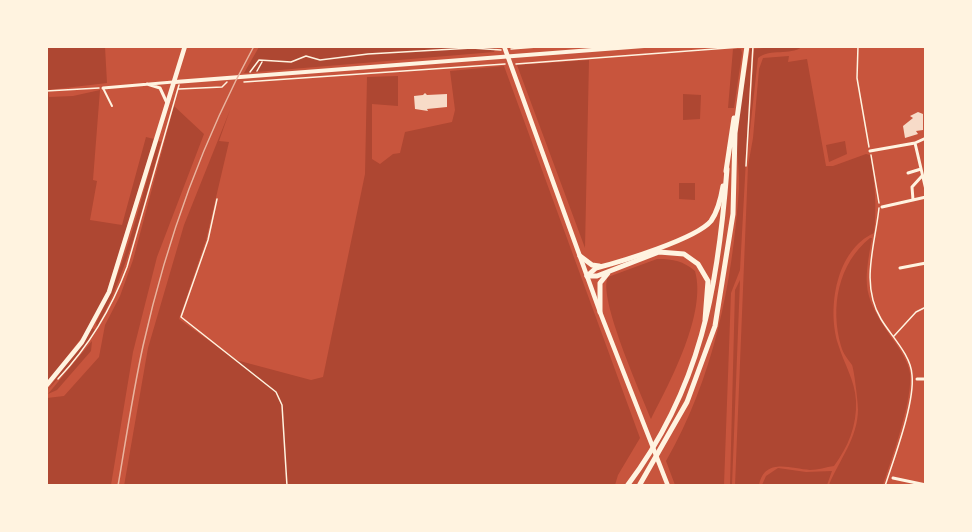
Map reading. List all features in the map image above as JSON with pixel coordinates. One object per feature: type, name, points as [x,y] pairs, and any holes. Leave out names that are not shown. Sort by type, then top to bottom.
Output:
[{"type":"highway","points":[[639,486],[687,402],[715,326],[732,224],[735,133],[747,46]]},
{"type":"highway","points":[[627,486],[671,416],[702,341],[717,272],[732,128],[742,87]]},
{"type":"highway","points":[[600,312],[600,283],[608,269],[701,229],[711,220],[718,208],[727,169]]},
{"type":"highway","points":[[587,276],[664,251],[690,257],[702,268],[708,281],[702,341]]},
{"type":"highway","points":[[580,256],[592,265],[608,269]]},
{"type":"main road","points":[[46,386],[82,342],[109,292],[185,46]]},
{"type":"main road","points":[[505,48],[600,312],[643,417],[668,486]]},
{"type":"street","points":[[112,106],[103,88],[644,46]]},
{"type":"street","points":[[146,83],[160,88],[168,106]]},
{"type":"street","points":[[870,152],[915,143],[926,138]]},
{"type":"street","points":[[915,143],[926,190]]},
{"type":"street","points":[[908,172],[921,169]]},
{"type":"street","points":[[913,200],[912,187],[922,176]]},
{"type":"street","points":[[882,207],[926,197]]},
{"type":"street","points":[[900,268],[926,263]]},
{"type":"street","points":[[917,379],[926,379]]},
{"type":"street","points":[[893,478],[926,485]]},
{"type":"path","points":[[246,78],[259,60],[291,62],[306,56],[320,60],[368,54],[550,46]]},
{"type":"path","points":[[746,166],[753,47],[757,46]]},
{"type":"path","points":[[858,46],[857,78],[879,207],[870,264],[870,286],[875,308],[910,366],[912,380],[905,418],[885,486]]},
{"type":"path","points":[[238,81],[299,80],[737,47]]},
{"type":"path","points":[[179,88],[222,87],[227,82],[233,82]]},
{"type":"path","points":[[46,92],[103,88]]},
{"type":"path","points":[[217,199],[208,240],[181,317],[276,392],[282,405],[287,486]]},
{"type":"path","points":[[893,337],[916,312],[926,307]]},
{"type":"shaded area","points":[[47,47],[105,47],[107,83],[48,90],[49,97],[73,96],[100,90],[93,180],[97,181],[90,220],[122,225],[146,137],[154,139],[107,292],[85,333],[47,383]]},
{"type":"shaded area","points":[[259,47],[496,47],[494,52],[244,73]]},
{"type":"shaded area","points":[[802,47],[797,50],[769,53],[758,58],[748,148],[754,49]]},
{"type":"shaded area","points":[[752,48],[740,270],[731,293],[724,485],[675,485],[666,461],[697,397],[718,330],[725,295],[739,189],[738,124]]},
{"type":"shaded area","points":[[733,49],[741,49],[742,53],[734,108],[728,108]]},
{"type":"shaded area","points":[[789,56],[788,62],[807,59],[826,166],[833,166],[866,154],[870,155],[875,194],[874,233],[861,241],[843,266],[838,281],[834,314],[838,344],[854,386],[855,419],[847,444],[834,466],[816,470],[773,468],[762,476],[759,485],[735,486],[748,166],[753,138],[759,69],[763,58]]},
{"type":"shaded area","points":[[589,60],[585,248],[517,65]]},
{"type":"shaded area","points":[[504,66],[640,438],[618,475],[615,485],[124,486],[148,348],[184,225],[230,110],[219,141],[229,142],[206,240],[179,319],[236,360],[311,380],[323,377],[365,174],[367,77],[398,76],[398,106],[372,104],[372,159],[380,164],[393,154],[400,153],[405,132],[452,122],[455,110],[450,71]]},
{"type":"shaded area","points":[[683,94],[701,95],[700,119],[683,120]]},
{"type":"shaded area","points":[[174,106],[204,134],[157,257],[133,352],[111,485],[47,485],[47,398],[64,396],[99,357],[105,325],[120,296],[133,260]]},
{"type":"shaded area","points":[[158,141],[161,142],[127,260],[97,327],[96,323],[124,256]]},
{"type":"shaded area","points":[[845,141],[847,154],[829,162],[826,145]]},
{"type":"shaded area","points":[[679,183],[695,183],[695,200],[679,199]]},
{"type":"shaded area","points":[[872,238],[867,280],[870,300],[908,365],[909,393],[902,427],[883,485],[829,485],[855,430],[858,409],[853,368],[844,354],[838,331],[836,316],[839,287],[850,260]]},
{"type":"shaded area","points":[[657,259],[678,261],[691,268],[695,271],[697,288],[696,307],[685,347],[651,419],[614,324],[606,288],[608,277]]},
{"type":"shaded area","points":[[740,280],[732,485],[730,485],[735,290]]},
{"type":"shaded area","points":[[92,328],[95,330],[80,353],[47,391]]},
{"type":"shaded area","points":[[92,341],[91,351],[57,390],[48,394]]},
{"type":"shaded area","points":[[778,468],[806,472],[832,471],[827,485],[762,485],[766,476]]},
{"type":"building","points":[[425,93],[427,95],[447,94],[447,107],[427,109],[428,111],[415,109],[414,96]]},
{"type":"building","points":[[918,112],[923,114],[923,130],[916,131],[918,134],[905,138],[903,126],[913,118],[910,116]]},
{"type":"railway","points":[[118,486],[139,363],[152,307],[175,230],[218,118],[254,46]]}]
